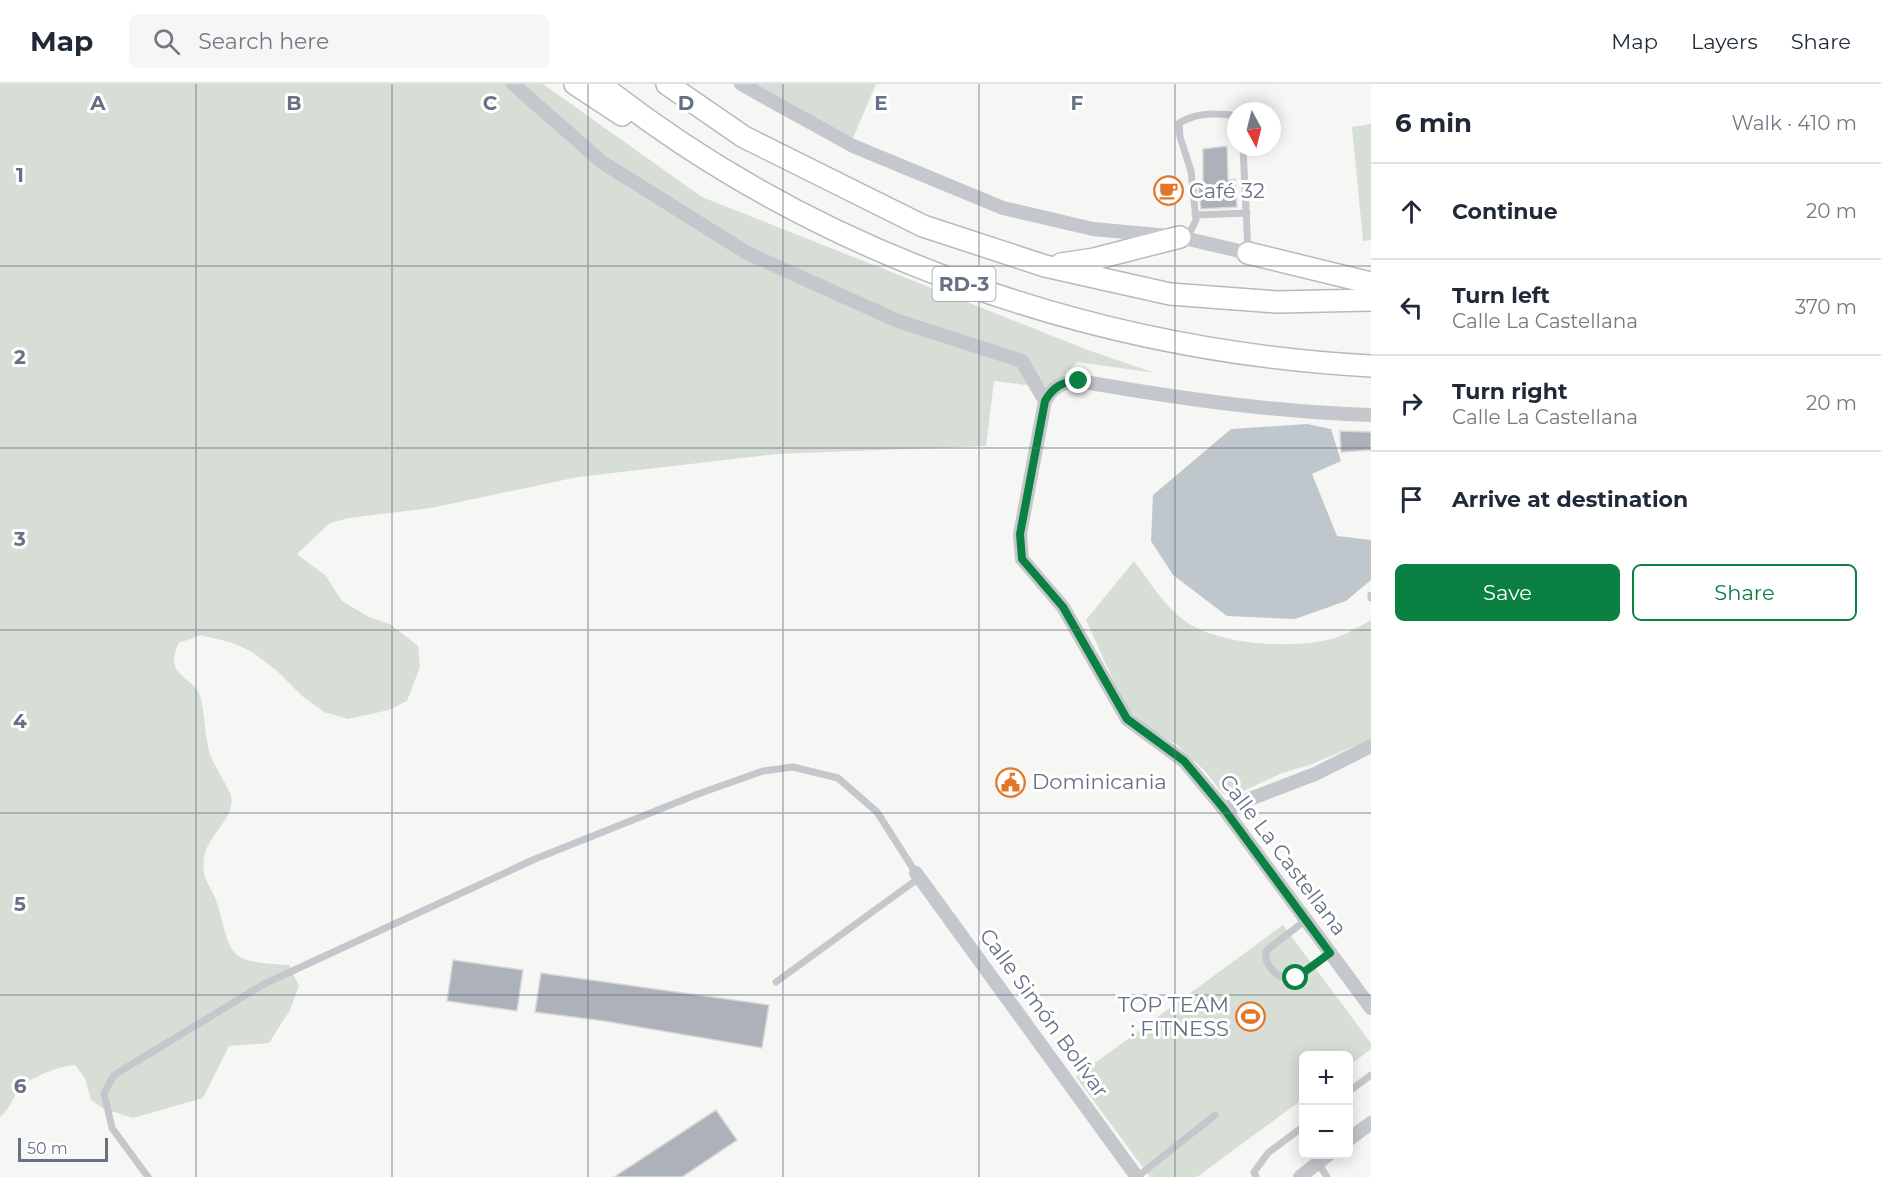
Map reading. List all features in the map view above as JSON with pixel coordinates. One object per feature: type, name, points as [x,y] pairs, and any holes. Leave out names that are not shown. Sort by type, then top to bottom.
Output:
[{"type":"highway","points":[[575,84],[595,99],[639,125],[670,136]]},
{"type":"highway","name":"RD-3","points":[[600,84],[670,136],[723,170],[810,218],[905,262],[960,283],[1148,336],[1238,352],[1323,363],[1371,366]]},
{"type":"highway","name":"RD-3","points":[[667,84],[744,137],[923,226],[1046,266],[1170,294],[1277,302],[1371,300]]},
{"type":"highway","points":[[1046,266],[1094,259],[1180,237]]},
{"type":"highway","points":[[1248,254],[1371,283]]},
{"type":"street","points":[[513,84],[602,162],[747,253],[898,321],[1022,361],[1045,401],[1055,387],[1062,383],[1079,381],[1188,400],[1331,414],[1371,415]]},
{"type":"street","points":[[741,84],[853,146],[1003,208],[1092,229],[1180,237],[1248,254]]},
{"type":"street","name":"Calle La Castellana","points":[[1045,401],[1020,534],[1022,559],[1063,607],[1127,719],[1184,761],[1224,809],[1371,1008]]},
{"type":"street","points":[[1224,809],[1315,774],[1371,746]]},
{"type":"street","name":"Calle Simón Bolívar","points":[[917,875],[1137,1177]]},
{"type":"street","points":[[1353,1136],[1371,1123]]},
{"type":"street","points":[[1300,1177],[1324,1159]]},
{"type":"lane","points":[[1180,237],[1191,230],[1196,220],[1191,171],[1180,136],[1179,123],[1206,113],[1227,114]]},
{"type":"lane","points":[[1244,156],[1248,254]]},
{"type":"lane","points":[[1195,215],[1247,213]]},
{"type":"lane","points":[[148,1177],[112,1128],[104,1093],[114,1075],[264,984],[535,859],[698,794],[763,771],[793,767],[838,778],[877,812],[917,875],[776,982]]},
{"type":"lane","points":[[1306,920],[1267,950],[1266,960],[1270,967],[1283,978],[1296,978],[1330,953]]},
{"type":"lane","points":[[1353,1088],[1371,1075]]},
{"type":"lane","points":[[1137,1177],[1215,1115]]},
{"type":"lane","points":[[1256,1177],[1254,1172],[1268,1153],[1299,1130]]},
{"type":"lane","points":[[1318,1163],[1327,1177]]},
{"type":"shaded area","points":[[0,84],[543,84],[702,197],[1088,350],[1155,373],[1078,362],[1051,388],[994,381],[986,446],[776,454],[578,477],[431,508],[349,518],[330,523],[297,554],[326,576],[342,601],[369,617],[390,624],[418,646],[420,667],[407,701],[389,710],[348,719],[324,712],[252,652],[233,643],[201,635],[179,643],[174,663],[181,675],[197,689],[200,696],[209,752],[229,791],[231,800],[231,808],[227,816],[206,849],[203,865],[205,876],[216,900],[229,944],[234,952],[242,958],[253,961],[289,965],[299,986],[290,1010],[269,1043],[229,1046],[203,1098],[133,1118],[104,1109],[91,1100],[85,1078],[75,1065],[55,1069],[22,1086],[0,1117]]},
{"type":"shaded area","points":[[754,84],[876,84],[853,138],[826,126]]},
{"type":"shaded area","points":[[1371,124],[1371,240],[1363,241],[1352,127]]},
{"type":"shaded area","points":[[1307,424],[1331,429],[1341,461],[1312,474],[1337,536],[1371,540],[1371,580],[1346,601],[1295,619],[1227,616],[1173,575],[1151,541],[1153,495],[1231,429]]},
{"type":"shaded area","points":[[1134,561],[1177,615],[1200,629],[1218,636],[1260,643],[1302,644],[1338,637],[1371,620],[1371,739],[1310,765],[1282,773],[1231,797],[1222,793],[1206,772],[1176,744],[1151,731],[1125,706],[1086,620]]},
{"type":"shaded area","points":[[1283,925],[1371,1043],[1371,1049],[1353,1063],[1353,1051],[1299,1051],[1299,1102],[1197,1177],[1150,1177],[1076,1077]]},
{"type":"building","points":[[1227,146],[1228,180],[1235,179],[1237,207],[1201,209],[1198,183],[1203,182],[1203,149]]},
{"type":"building","points":[[1340,431],[1371,432],[1371,450],[1341,452]]},
{"type":"building","points":[[453,960],[523,970],[517,1011],[447,1001]]},
{"type":"building","points":[[541,973],[769,1005],[762,1048],[604,1021],[535,1012]]},
{"type":"building","points":[[716,1110],[737,1140],[682,1177],[614,1177]]},
{"type":"place","name":"Café 32","points":[[1168,191]]},
{"type":"place","name":"Dominicania","points":[[1011,782]]},
{"type":"place","name":"TOP TEAM : FITNESS","points":[[1250,1017]]},
{"type":"route","points":[[1079,381],[1062,383],[1055,387],[1045,401],[1020,534],[1019,546],[1022,559],[1063,607],[1127,719],[1184,761],[1224,809],[1330,953],[1296,978]]}]
